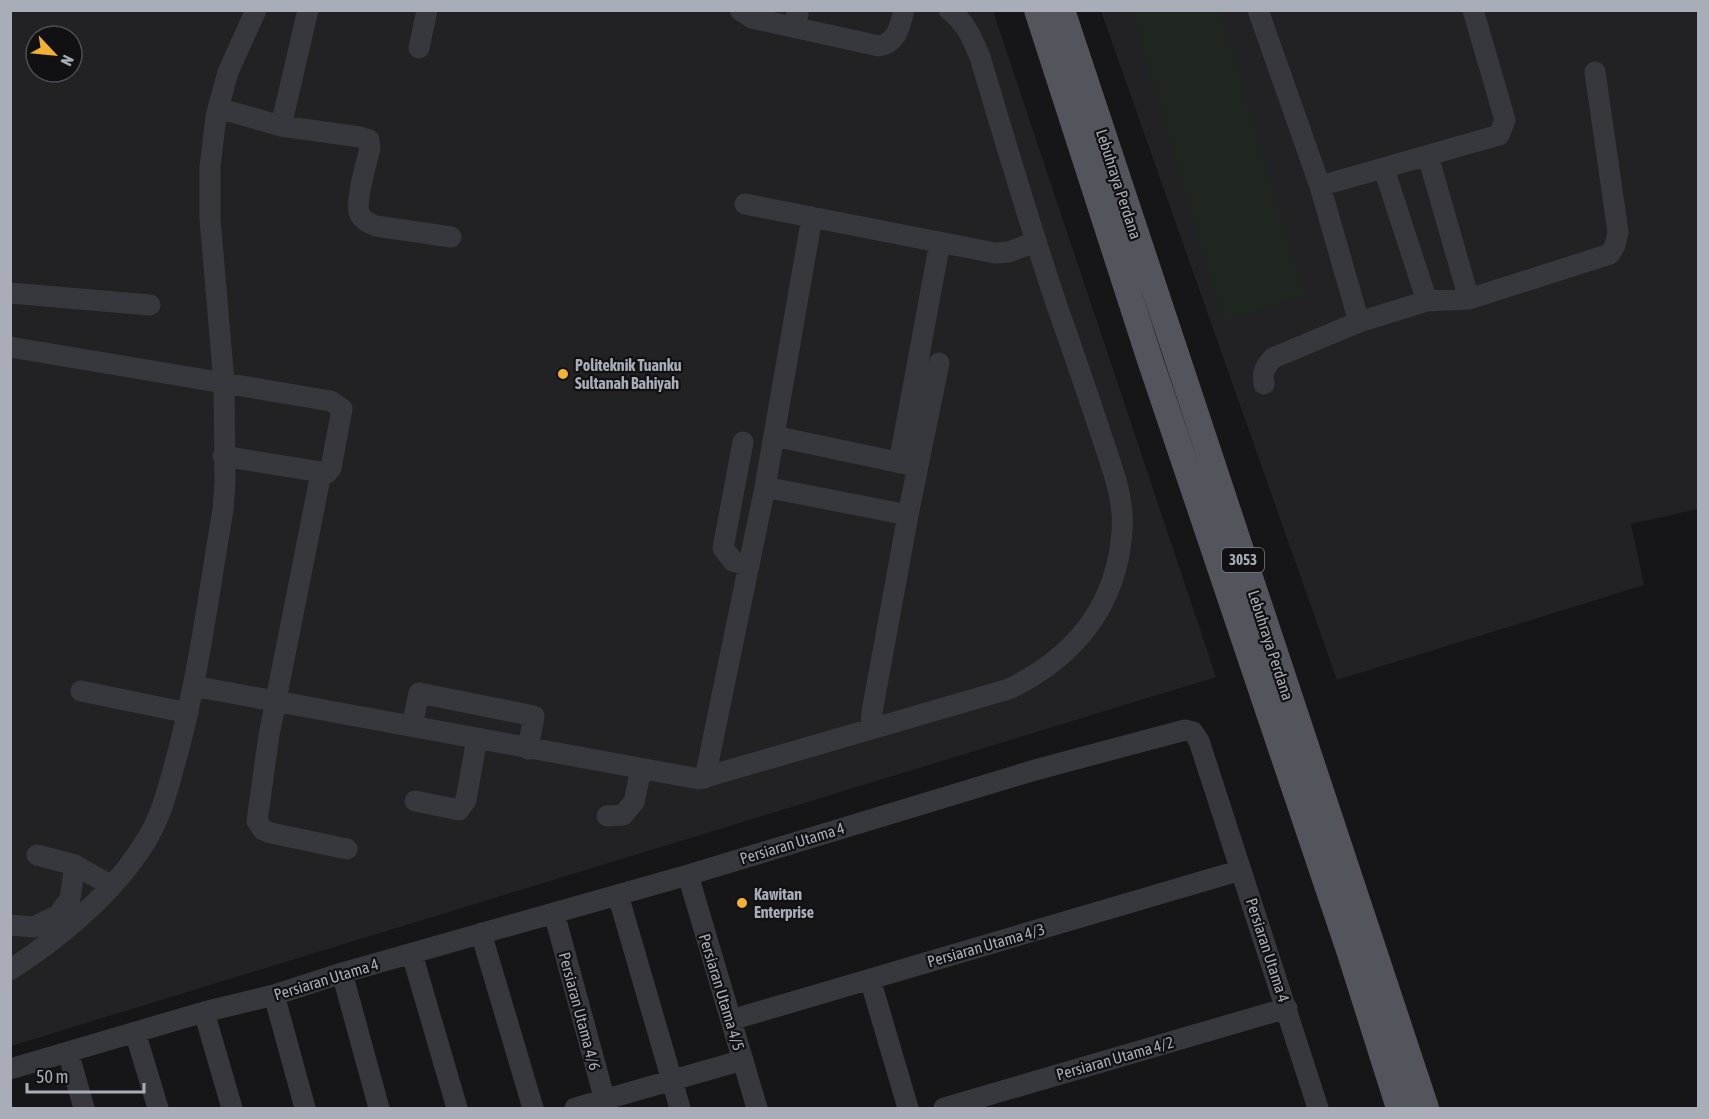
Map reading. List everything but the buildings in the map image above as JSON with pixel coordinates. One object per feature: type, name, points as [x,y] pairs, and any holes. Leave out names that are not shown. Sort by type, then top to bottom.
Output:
[{"type":"main road","name":"Lebuhraya Perdana","points":[[1037,10],[1150,360],[1345,939],[1399,1108]]},
{"type":"main road","name":"Lebuhraya Perdana","points":[[1062,10],[1426,1108]]},
{"type":"street","points":[[10,970],[72,925],[132,861],[151,833],[166,795],[188,713],[223,510],[225,483],[224,382],[210,219],[210,166],[218,108],[228,72],[256,10]]},
{"type":"street","points":[[281,126],[308,10]]},
{"type":"street","points":[[419,48],[427,10]]},
{"type":"street","points":[[740,10],[752,18],[795,19],[879,46],[888,44],[895,36],[900,28],[904,10]]},
{"type":"street","points":[[193,686],[699,779],[1009,689],[1048,666],[1085,632],[1112,585],[1120,556],[1123,528],[1121,504],[1106,451],[1035,242],[973,39],[949,10]]},
{"type":"street","points":[[1258,10],[1320,186],[1359,321]]},
{"type":"street","points":[[1320,186],[1498,135],[1504,128],[1506,120],[1473,10]]},
{"type":"street","points":[[1264,384],[1263,374],[1266,365],[1273,358],[1359,321],[1427,301],[1469,299],[1610,254],[1618,232],[1595,72]]},
{"type":"street","points":[[218,108],[281,126],[369,140],[370,148],[358,204],[360,214],[367,222],[376,226],[451,237]]},
{"type":"street","points":[[1428,156],[1469,299]]},
{"type":"street","points":[[1384,169],[1427,301]]},
{"type":"street","points":[[745,204],[996,253],[1009,252],[1035,242]]},
{"type":"street","points":[[705,778],[765,487],[812,217]]},
{"type":"street","points":[[871,729],[909,515],[909,464],[940,242]]},
{"type":"street","points":[[10,293],[150,305]]},
{"type":"street","points":[[10,347],[331,401],[342,409],[331,468],[327,473],[223,456]]},
{"type":"street","points":[[909,464],[939,363]]},
{"type":"street","points":[[774,436],[909,464]]},
{"type":"street","points":[[743,442],[723,548],[733,561],[749,566]]},
{"type":"street","points":[[321,473],[269,735],[257,821],[263,830],[271,833],[347,849]]},
{"type":"street","points":[[765,487],[909,515]]},
{"type":"street","points":[[81,692],[188,713]]},
{"type":"street","points":[[412,726],[419,693],[430,695],[534,716],[528,749]]},
{"type":"street","name":"Persiaran Utama 4","points":[[10,1069],[688,875],[1035,770],[1185,730],[1193,732],[1199,741],[1318,1108]]},
{"type":"street","points":[[415,801],[459,810],[463,806],[477,738]]},
{"type":"street","points":[[607,816],[623,815],[634,802],[641,769]]},
{"type":"street","points":[[37,855],[75,865],[111,885]]},
{"type":"street","points":[[10,925],[34,927],[58,915],[70,899],[75,865]]},
{"type":"street","name":"Persiaran Utama 4/3","points":[[730,1020],[1241,870]]},
{"type":"street","name":"Persiaran Utama 4/5","points":[[688,875],[758,1108]]},
{"type":"street","points":[[618,895],[680,1108]]},
{"type":"street","name":"Persiaran Utama 4/6","points":[[554,914],[605,1104]]},
{"type":"street","points":[[482,933],[533,1108]]},
{"type":"street","points":[[412,954],[457,1108]]},
{"type":"street","points":[[342,973],[379,1108]]},
{"type":"street","points":[[870,979],[908,1108]]},
{"type":"street","points":[[274,995],[305,1108]]},
{"type":"street","name":"Persiaran Utama 4/2","points":[[944,1108],[1287,1008]]},
{"type":"street","points":[[204,1012],[232,1108]]},
{"type":"street","points":[[135,1032],[158,1108]]},
{"type":"street","points":[[68,1052],[84,1108]]},
{"type":"street","points":[[575,1108],[605,1104],[672,1080],[743,1060]]},
{"type":"shaded area","points":[[1138,10],[1221,11],[1305,296],[1223,321],[1132,12]]},
{"type":"shaded area","name":"Politeknik Tuanku Sultanah Bahiyah","points":[[11,11],[993,11],[1216,677],[11,1046]]},
{"type":"shaded area","points":[[1101,11],[1696,11],[1698,17],[1698,509],[1631,524],[1644,585],[1337,680]]},
{"type":"place","name":"Politeknik Tuanku Sultanah Bahiyah","points":[[563,374]]},
{"type":"place","name":"Kawitan Enterprise","points":[[742,903]]}]
